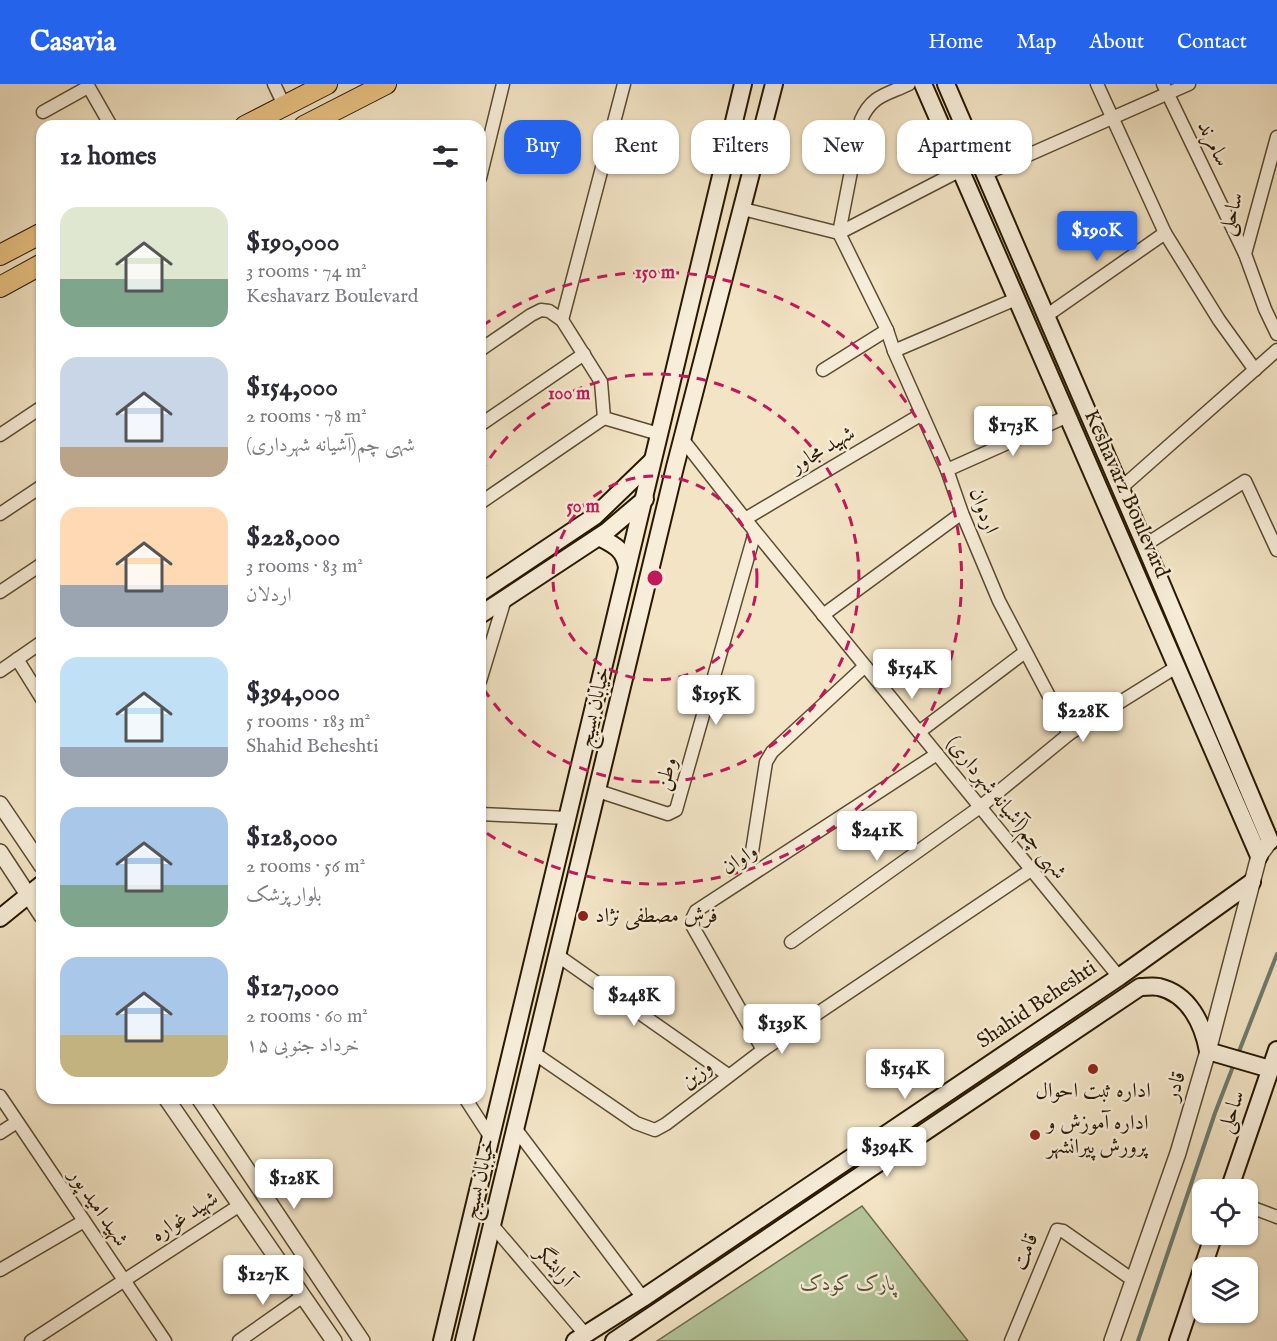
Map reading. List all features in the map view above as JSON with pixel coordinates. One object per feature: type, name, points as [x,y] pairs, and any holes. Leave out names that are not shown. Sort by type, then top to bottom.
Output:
[{"type":"main road","points":[[256,120],[327,84]]},
{"type":"main road","points":[[318,120],[386,84]]},
{"type":"main road","name":"خیابان بسیج","points":[[442,1341],[743,84]]},
{"type":"main road","name":"خیابان بسیج","points":[[464,1341],[667,504],[774,84]]},
{"type":"main road","name":"Keshavarz Boulevard","points":[[923,84],[939,120]]},
{"type":"main road","name":"Keshavarz Boulevard","points":[[946,84],[962,120]]},
{"type":"main road","name":"Keshavarz Boulevard","points":[[963,174],[1259,856]]},
{"type":"main road","name":"Keshavarz Boulevard","points":[[985,174],[1145,545],[1275,836]]},
{"type":"main road","points":[[0,255],[36,236]]},
{"type":"main road","points":[[0,287],[36,267]]},
{"type":"main road","points":[[684,330],[710,336]]},
{"type":"main road","points":[[486,589],[595,516],[653,461]]},
{"type":"main road","points":[[486,611],[602,535],[644,498],[667,504]]},
{"type":"main road","points":[[595,516],[602,535],[625,555],[627,567]]},
{"type":"main road","name":"Shahid Beheshti","points":[[580,1337],[643,1298],[1119,977],[1252,882]]},
{"type":"main road","points":[[5,915],[36,904]]},
{"type":"main road","name":"Shahid Beheshti","points":[[614,1341],[1140,987],[1159,987],[1174,994],[1188,1005],[1199,1019],[1214,1053]]},
{"type":"main road","points":[[1074,1007],[1085,1024]]},
{"type":"main road","name":"ساحلی","points":[[1233,1179],[1277,1050]]},
{"type":"main road","points":[[1214,1053],[1270,1069]]},
{"type":"main road","points":[[984,1067],[995,1085]]},
{"type":"main road","points":[[824,1175],[836,1192]]},
{"type":"main road","points":[[1178,1341],[1210,1245]]},
{"type":"street","points":[[274,84],[284,105]]},
{"type":"street","points":[[486,153],[503,84]]},
{"type":"street","points":[[562,320],[624,84]]},
{"type":"street","points":[[839,233],[861,120],[866,107],[871,101],[909,84]]},
{"type":"street","points":[[1097,84],[1166,233],[1219,320],[1255,370]]},
{"type":"street","points":[[1032,153],[1112,118],[1165,88],[1189,84]]},
{"type":"street","points":[[43,112],[87,85],[107,120]]},
{"type":"street","name":"سامرند","points":[[1165,88],[1245,254]]},
{"type":"street","name":"ساحلی","points":[[1277,137],[1245,254],[1265,309],[1277,333]]},
{"type":"street","points":[[742,209],[839,233],[953,174]]},
{"type":"street","name":"اردوان","points":[[839,233],[887,330],[894,351],[947,470],[962,513],[999,601],[1069,734]]},
{"type":"street","points":[[1046,316],[1166,233]]},
{"type":"street","points":[[894,351],[1016,299]]},
{"type":"street","points":[[486,346],[541,310],[549,311],[562,320],[601,382],[604,418]]},
{"type":"street","points":[[823,370],[887,330]]},
{"type":"street","points":[[1121,488],[1277,350]]},
{"type":"street","points":[[486,420],[584,354]]},
{"type":"street","points":[[0,435],[36,411]]},
{"type":"street","name":"شهید مجاور","points":[[745,519],[922,414]]},
{"type":"street","points":[[947,470],[1068,416]]},
{"type":"street","points":[[604,418],[659,434]]},
{"type":"street","points":[[486,499],[604,418]]},
{"type":"street","name":"شهی چم(آشیانه شهرداری)","points":[[683,440],[755,532],[1119,977]]},
{"type":"street","points":[[1145,545],[1245,481],[1277,550]]},
{"type":"street","points":[[0,514],[36,490]]},
{"type":"street","points":[[823,615],[962,513]]},
{"type":"street","name":"وطن","points":[[598,791],[668,814],[676,810],[755,532]]},
{"type":"street","points":[[0,592],[36,568]]},
{"type":"street","points":[[486,661],[505,599]]},
{"type":"street","points":[[0,671],[36,646]]},
{"type":"street","points":[[919,732],[1025,652]]},
{"type":"street","points":[[17,659],[36,689]]},
{"type":"street","points":[[748,878],[766,762],[772,752],[865,666]]},
{"type":"street","points":[[791,942],[980,807],[1069,734],[1178,666]]},
{"type":"street","name":"واوان","points":[[763,1050],[693,927],[692,919],[696,911],[937,754]]},
{"type":"street","points":[[0,804],[36,857]]},
{"type":"street","points":[[486,814],[567,818]]},
{"type":"street","name":"قادر","points":[[1112,1341],[1214,1053],[1259,856],[1275,836]]},
{"type":"street","points":[[0,852],[36,903]]},
{"type":"street","name":"وزین","points":[[534,1053],[636,1123],[655,1130],[763,1050],[1031,870]]},
{"type":"street","points":[[557,954],[728,1076]]},
{"type":"street","name":"شهید امید پور","points":[[0,1096],[165,1341]]},
{"type":"street","points":[[170,1104],[334,1341]]},
{"type":"street","points":[[203,1104],[362,1341]]},
{"type":"street","points":[[469,1104],[491,1138]]},
{"type":"street","points":[[0,1133],[17,1122]]},
{"type":"street","points":[[515,1128],[643,1298]]},
{"type":"street","name":"شهید غواره","points":[[31,1341],[240,1205]]},
{"type":"street","points":[[1258,1210],[1277,1217]]},
{"type":"street","points":[[0,1270],[84,1221]]},
{"type":"street","name":"آرایشگر","points":[[493,1226],[580,1337]]},
{"type":"street","name":"قامت","points":[[1011,1341],[1057,1230],[1063,1231],[1133,1280]]},
{"type":"street","points":[[239,1341],[303,1296]]},
{"type":"green space","name":"پارک کودک","points":[[862,1206],[968,1341],[657,1341]]},
{"type":"waterway","points":[[1238,1054],[1277,954]]},
{"type":"waterway","points":[[1138,1341],[1215,1113],[1234,1064]]},
{"type":"place","name":"فرش مصطفی نژاد","points":[[583,916]]},
{"type":"place","name":"اداره ثبت احوال","points":[[1093,1069]]},
{"type":"place","name":"اداره آموزش و پرورش پیرانشهر","points":[[1035,1135]]}]
